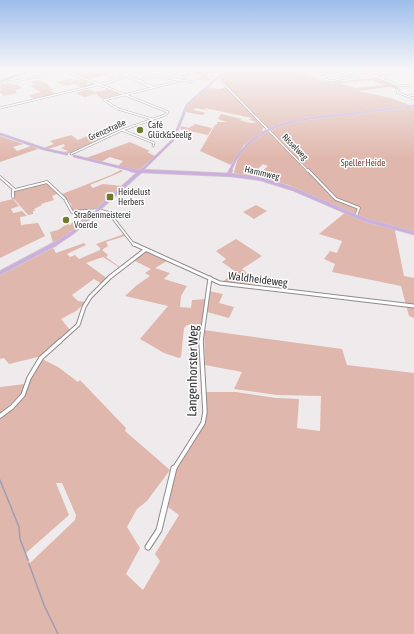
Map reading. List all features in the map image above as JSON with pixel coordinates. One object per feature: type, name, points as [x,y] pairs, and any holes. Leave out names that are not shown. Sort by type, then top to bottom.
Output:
[{"type":"main road","points":[[0,273],[64,240],[100,209],[170,144],[187,105],[193,100]]},
{"type":"main road","points":[[230,174],[233,166],[247,143],[269,130],[301,120],[414,106]]},
{"type":"main road","name":"Hammweg","points":[[0,134],[67,155],[68,157],[73,155],[122,168],[142,171],[230,174],[257,178],[281,185],[355,216],[384,226],[414,232]]},
{"type":"main road","name":"Hammweg","points":[[142,171],[161,172]]},
{"type":"street","points":[[0,108],[35,100]]},
{"type":"street","points":[[108,100],[104,101],[118,109],[152,120]]},
{"type":"street","name":"Grenzstraße","points":[[73,155],[79,150],[122,130],[166,115],[168,112],[138,100]]},
{"type":"street","name":"Risselweg","points":[[239,100],[336,199],[360,208],[355,216]]},
{"type":"street","points":[[122,130],[155,144],[153,146]]},
{"type":"street","points":[[0,177],[13,190],[13,197]]},
{"type":"street","points":[[13,190],[23,189],[45,182],[65,198],[69,203],[72,212],[100,209]]},
{"type":"street","name":"Waldheideweg","points":[[100,209],[109,214],[132,243],[220,282],[238,286],[414,306]]},
{"type":"street","points":[[0,416],[12,407],[23,395],[29,378],[41,358],[78,325],[84,307],[90,297],[110,277],[145,250]]},
{"type":"street","name":"Langenhorster Weg","points":[[148,547],[159,530],[173,470],[203,422],[205,412],[202,337],[210,278]]},
{"type":"green space","points":[[195,100],[239,100],[267,129],[263,128],[262,132],[244,145],[231,165],[200,151],[217,122],[227,122],[218,119],[221,114],[242,119],[239,120],[251,123],[257,122],[249,120],[252,118],[205,108],[210,111],[196,108],[193,110],[206,113],[202,115],[186,112],[181,126],[189,128],[195,124],[212,128],[208,135],[180,129],[187,107]]},
{"type":"green space","points":[[240,100],[395,100],[412,106],[335,115],[283,124],[268,129]]},
{"type":"green space","name":"Speller Heide","points":[[414,107],[414,231],[396,227],[395,231],[404,276],[414,278],[414,318],[409,316],[401,286],[332,272],[335,264],[324,259],[330,251],[337,253],[342,241],[319,234],[347,211],[289,185],[256,177],[268,166],[263,164],[250,176],[234,173],[239,156],[249,144],[262,134],[277,127],[311,119]]},
{"type":"green space","points":[[106,128],[116,132],[73,153],[61,153],[68,151],[61,148],[65,146],[64,144],[48,149],[43,148],[54,144],[50,141],[71,135],[78,140]]},
{"type":"green space","points":[[0,136],[23,144],[13,147],[17,151],[31,146],[38,149],[0,162]]},
{"type":"green space","points":[[130,142],[150,151],[147,152],[155,156],[139,170],[118,166],[123,161],[110,157],[101,162],[86,158]]},
{"type":"green space","points":[[121,170],[123,171],[90,185],[93,188],[103,184],[122,186],[98,208],[72,211],[71,204],[62,194]]},
{"type":"green space","points":[[46,182],[59,193],[52,196],[54,200],[41,204],[42,205],[34,209],[35,211],[33,211],[33,214],[28,215],[14,199],[14,191]]},
{"type":"green space","points":[[13,199],[19,206],[11,209],[13,213],[22,211],[27,216],[20,217],[21,225],[38,223],[45,236],[0,258],[0,202]]},
{"type":"green space","points":[[256,205],[267,211],[254,219],[243,212]]},
{"type":"green space","points":[[96,210],[65,236],[53,243],[50,232],[58,230],[67,224],[70,225],[75,220],[80,221],[85,216],[75,213]]},
{"type":"green space","points":[[124,234],[125,236],[106,242],[108,246],[102,250],[108,255],[106,257],[121,268],[103,257],[86,263],[108,279],[102,284],[94,279],[72,295],[78,301],[86,302],[76,311],[61,319],[70,330],[42,356],[9,364],[4,358],[0,359],[0,275],[53,248],[56,253],[84,243],[86,245],[67,254],[70,257],[75,255],[79,259],[100,250],[96,244]]},
{"type":"green space","points":[[236,239],[262,256],[242,269],[257,280],[248,286],[222,282],[236,272],[222,262],[226,259],[216,251]]},
{"type":"green space","points":[[145,251],[167,261],[155,268],[170,273],[164,279],[187,286],[181,296],[180,307],[191,308],[192,300],[206,299],[202,324],[187,325],[184,328],[181,357],[179,358],[164,353],[140,339],[168,306],[125,296],[150,276],[145,273],[151,269],[133,260]]},
{"type":"green space","points":[[209,291],[223,294],[219,303],[234,307],[229,318],[207,312]]},
{"type":"green space","points":[[204,330],[342,349],[347,365],[414,373],[414,634],[0,634],[0,417],[23,398],[31,377],[42,359],[58,367],[78,382],[80,380],[126,428],[125,431],[170,470],[147,501],[137,509],[127,527],[140,548],[126,574],[143,590],[160,561],[155,554],[179,515],[168,507],[177,468],[205,422],[206,392],[236,392],[276,398],[299,399],[297,428],[320,431],[321,396],[277,395],[234,389],[242,372],[205,365]],"holes":[[[56,483],[62,483],[76,515],[75,520],[30,563],[26,553],[69,515]]]},
{"type":"green space","points":[[25,384],[21,395],[0,414],[0,387]]},
{"type":"waterway","points":[[0,480],[19,527],[20,539],[28,560]]},
{"type":"waterway","points":[[29,564],[44,605],[58,634]]},
{"type":"place","name":"Café Glück&Seelig","points":[[140,130]]},
{"type":"place","name":"Heidelust Herbers","points":[[110,197]]},
{"type":"place","name":"Straßenmeisterei Voerde","points":[[66,220]]}]
